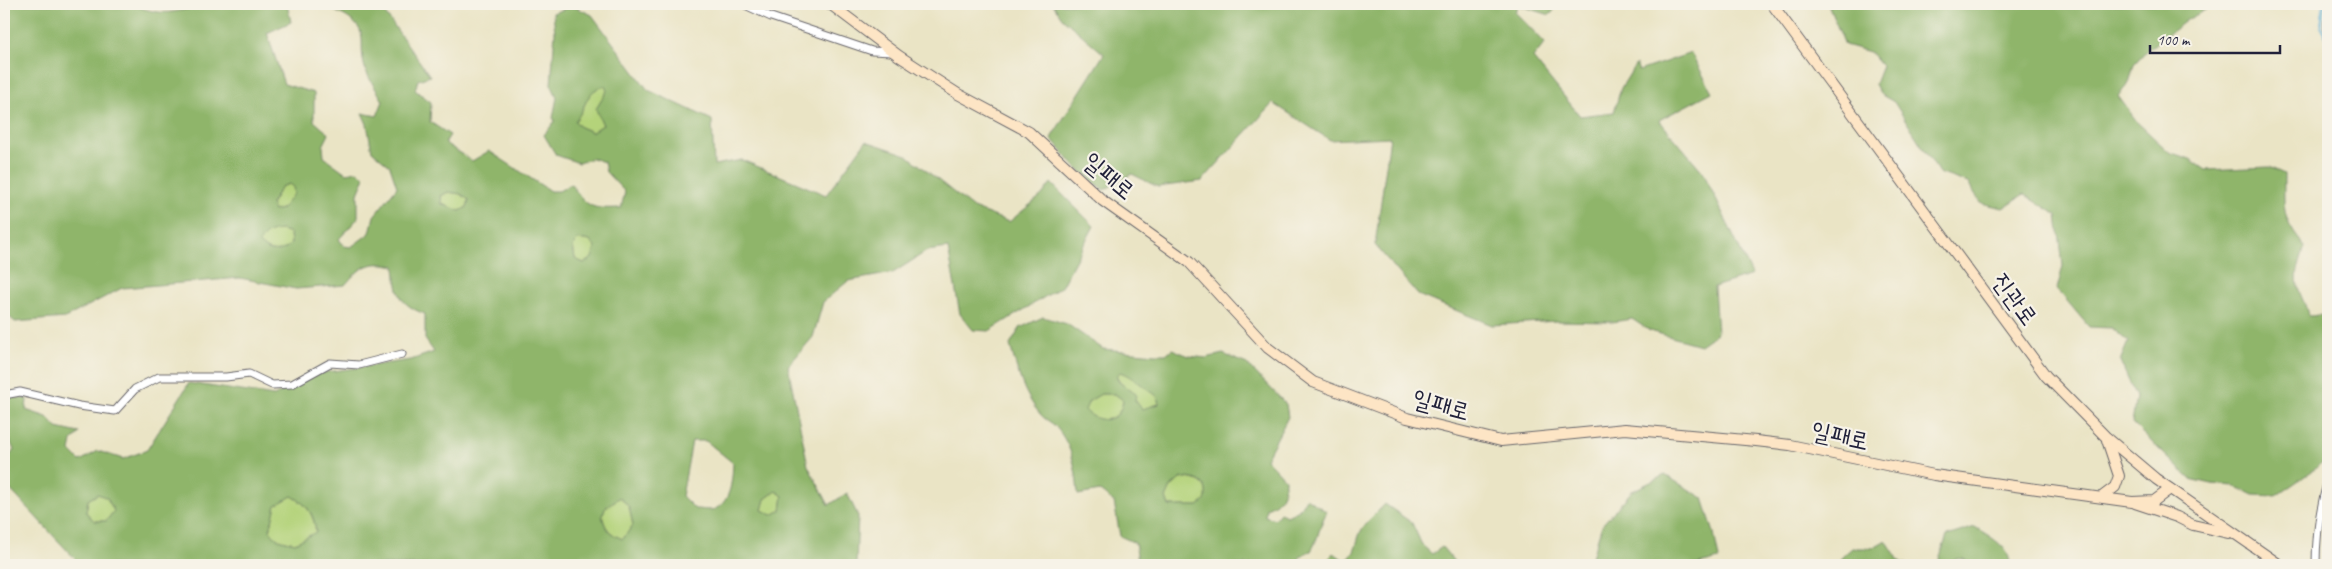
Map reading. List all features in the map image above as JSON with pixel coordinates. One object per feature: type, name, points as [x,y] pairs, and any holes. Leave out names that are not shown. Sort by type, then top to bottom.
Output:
[{"type":"street","points":[[743,4],[771,17],[872,51],[893,52]]},
{"type":"street","name":"일패로","points":[[830,4],[893,52],[958,94],[1029,132],[1103,201],[1189,262],[1268,348],[1313,382],[1407,418],[1501,440],[1625,429],[1756,441],[1790,445],[1934,475],[2103,496],[2132,502],[2154,501],[2170,489]]},
{"type":"street","name":"진관로","points":[[1772,4],[2046,376],[2105,436],[2170,489],[2280,565]]},
{"type":"street","points":[[2328,22],[2328,30]]},
{"type":"street","points":[[4,396],[20,392],[79,406],[115,411],[135,389],[159,377],[226,377],[249,374],[272,385],[292,384],[330,363],[360,365],[402,354]]},
{"type":"street","points":[[2103,496],[2115,486],[2119,476],[2105,436]]},
{"type":"street","points":[[2316,565],[2318,513],[2328,480]]},
{"type":"street","points":[[2132,502],[2193,525],[2233,534]]},
{"type":"green space","points":[[222,3],[287,4],[291,22],[267,33],[284,84],[314,93],[314,121],[329,134],[323,146],[324,157],[346,173],[357,171],[365,177],[358,194],[358,218],[339,239],[344,246],[351,247],[370,233],[374,216],[397,187],[390,166],[372,151],[367,124],[362,113],[377,116],[383,101],[366,71],[360,30],[356,24],[335,11],[342,4],[375,4],[382,9],[430,76],[418,80],[415,90],[431,102],[430,122],[450,135],[445,143],[472,161],[489,151],[550,191],[559,191],[571,184],[582,198],[592,206],[621,208],[625,192],[606,172],[604,162],[592,158],[579,163],[556,155],[544,135],[555,121],[553,118],[557,97],[551,84],[555,32],[553,13],[573,6],[592,15],[648,90],[712,120],[714,165],[742,160],[826,195],[866,141],[907,155],[973,208],[1009,222],[1042,195],[1051,183],[1094,226],[1061,287],[989,331],[973,330],[960,314],[948,248],[927,251],[893,273],[848,281],[823,302],[813,337],[788,366],[808,466],[829,505],[847,493],[858,516],[856,565],[103,565],[78,562],[4,483],[4,457],[9,457],[14,450],[9,439],[4,437],[4,400],[13,397],[27,399],[26,410],[47,417],[57,428],[79,433],[72,441],[70,451],[80,461],[98,451],[123,459],[147,450],[189,383],[274,396],[320,373],[411,360],[434,352],[425,339],[425,314],[404,302],[398,290],[395,266],[386,264],[372,264],[361,269],[345,285],[296,289],[240,278],[122,288],[65,318],[15,322],[4,312],[4,4],[131,4],[144,9],[173,12]],"holes":[[[605,86],[607,91],[596,109],[603,125],[592,132],[580,127],[575,121],[594,91]],[[289,184],[293,187],[294,193],[282,209],[274,211],[271,204],[281,187]],[[448,192],[461,194],[469,200],[467,207],[460,211],[442,204],[441,196]],[[282,230],[290,233],[291,244],[279,251],[271,251],[263,247],[259,243],[263,237],[271,232]],[[578,239],[590,241],[595,247],[592,258],[584,263],[575,259],[573,246]],[[692,441],[706,441],[733,463],[730,489],[725,501],[715,509],[695,509],[682,496]],[[776,491],[783,496],[781,510],[772,515],[762,510],[765,499]],[[98,494],[107,498],[114,511],[106,521],[94,521],[86,512],[88,500]],[[292,496],[302,503],[312,515],[316,532],[295,543],[277,539],[270,530],[276,505]],[[620,497],[629,507],[633,525],[623,539],[608,530],[602,515],[606,507]]]},
{"type":"green space","points":[[1053,4],[1559,4],[1550,15],[1518,5],[1515,12],[1545,43],[1533,58],[1580,116],[1614,112],[1621,88],[1636,64],[1639,71],[1691,53],[1712,92],[1659,120],[1703,172],[1752,275],[1714,287],[1717,333],[1700,345],[1650,331],[1632,319],[1612,322],[1557,321],[1492,325],[1418,295],[1375,245],[1390,137],[1330,140],[1273,103],[1202,181],[1158,187],[1132,174],[1104,190],[1076,168],[1051,138],[1104,54],[1062,18]]},
{"type":"green space","points":[[1828,4],[2216,4],[2187,20],[2147,50],[2134,64],[2129,83],[2118,96],[2138,123],[2169,152],[2190,159],[2206,170],[2269,167],[2284,174],[2284,206],[2288,221],[2305,247],[2298,271],[2297,281],[2299,290],[2308,316],[2328,315],[2328,456],[2315,469],[2276,496],[2253,495],[2235,486],[2212,484],[2190,479],[2132,423],[2136,397],[2120,361],[2128,342],[2112,328],[2089,327],[2057,289],[2063,266],[2057,215],[2024,194],[2003,208],[1981,203],[1968,183],[1939,173],[1894,102],[1880,94],[1875,84],[1882,66],[1870,52],[1845,45]]},
{"type":"green space","points":[[605,86],[608,90],[596,109],[603,125],[592,132],[580,127],[575,121],[590,95],[598,88]]},
{"type":"green space","points":[[289,184],[294,187],[294,193],[282,209],[274,211],[271,205],[281,187]]},
{"type":"green space","points":[[448,192],[461,194],[469,200],[467,207],[460,211],[442,204],[441,196]]},
{"type":"green space","points":[[272,230],[282,230],[290,233],[291,245],[275,252],[263,247],[259,243],[264,235]]},
{"type":"green space","points":[[578,239],[590,241],[595,247],[593,258],[584,263],[575,259],[573,246]]},
{"type":"green space","points":[[1043,317],[1067,324],[1103,349],[1166,354],[1172,349],[1189,356],[1206,358],[1223,354],[1247,364],[1286,404],[1288,417],[1266,459],[1285,479],[1284,489],[1279,500],[1266,508],[1265,516],[1275,519],[1280,513],[1287,516],[1299,510],[1306,498],[1327,512],[1311,551],[1302,556],[1297,565],[1139,565],[1135,543],[1120,536],[1114,502],[1100,491],[1078,495],[1075,467],[1066,442],[1056,427],[1043,417],[1035,407],[1025,390],[1010,345],[1020,328]],"holes":[[[1120,372],[1157,396],[1159,404],[1142,409],[1135,400],[1136,394],[1119,382],[1116,376]],[[1101,394],[1115,394],[1123,400],[1118,413],[1108,419],[1097,418],[1085,410],[1089,401]],[[1181,478],[1197,480],[1206,489],[1205,501],[1198,506],[1169,506],[1166,498],[1171,487]]]},
{"type":"green space","points":[[1119,372],[1128,374],[1157,396],[1159,404],[1142,409],[1118,380],[1116,376]]},
{"type":"green space","points":[[1101,394],[1115,394],[1123,400],[1121,408],[1114,417],[1108,419],[1096,418],[1084,410],[1089,401]]},
{"type":"green space","points":[[1665,475],[1703,498],[1714,533],[1719,559],[1696,565],[1584,565],[1591,560],[1602,525],[1632,491]]},
{"type":"green space","points":[[1181,478],[1192,479],[1201,483],[1206,490],[1206,501],[1198,506],[1169,506],[1166,498],[1171,487]]},
{"type":"green space","points":[[776,491],[783,496],[781,510],[772,515],[762,510],[765,499]]},
{"type":"green space","points":[[98,494],[107,498],[114,511],[106,521],[94,521],[86,512],[88,500]]},
{"type":"green space","points":[[292,496],[309,511],[314,521],[316,533],[295,543],[277,539],[270,531],[276,504]]},
{"type":"green space","points":[[620,497],[629,507],[633,525],[623,539],[608,530],[602,515],[606,507]]},
{"type":"green space","points":[[1385,504],[1412,523],[1422,545],[1432,554],[1442,547],[1457,565],[1323,565],[1334,553],[1345,561],[1349,558],[1354,551],[1363,527]]},
{"type":"green space","points":[[1975,527],[1993,538],[2003,547],[2007,552],[2010,565],[1973,565],[1963,559],[1957,559],[1947,565],[1937,565],[1947,536]]},
{"type":"green space","points":[[1886,540],[1900,562],[1909,565],[1838,565],[1842,557],[1852,548],[1872,548]]},
{"type":"waterway","points":[[2324,4],[2321,27],[2328,40]]}]
